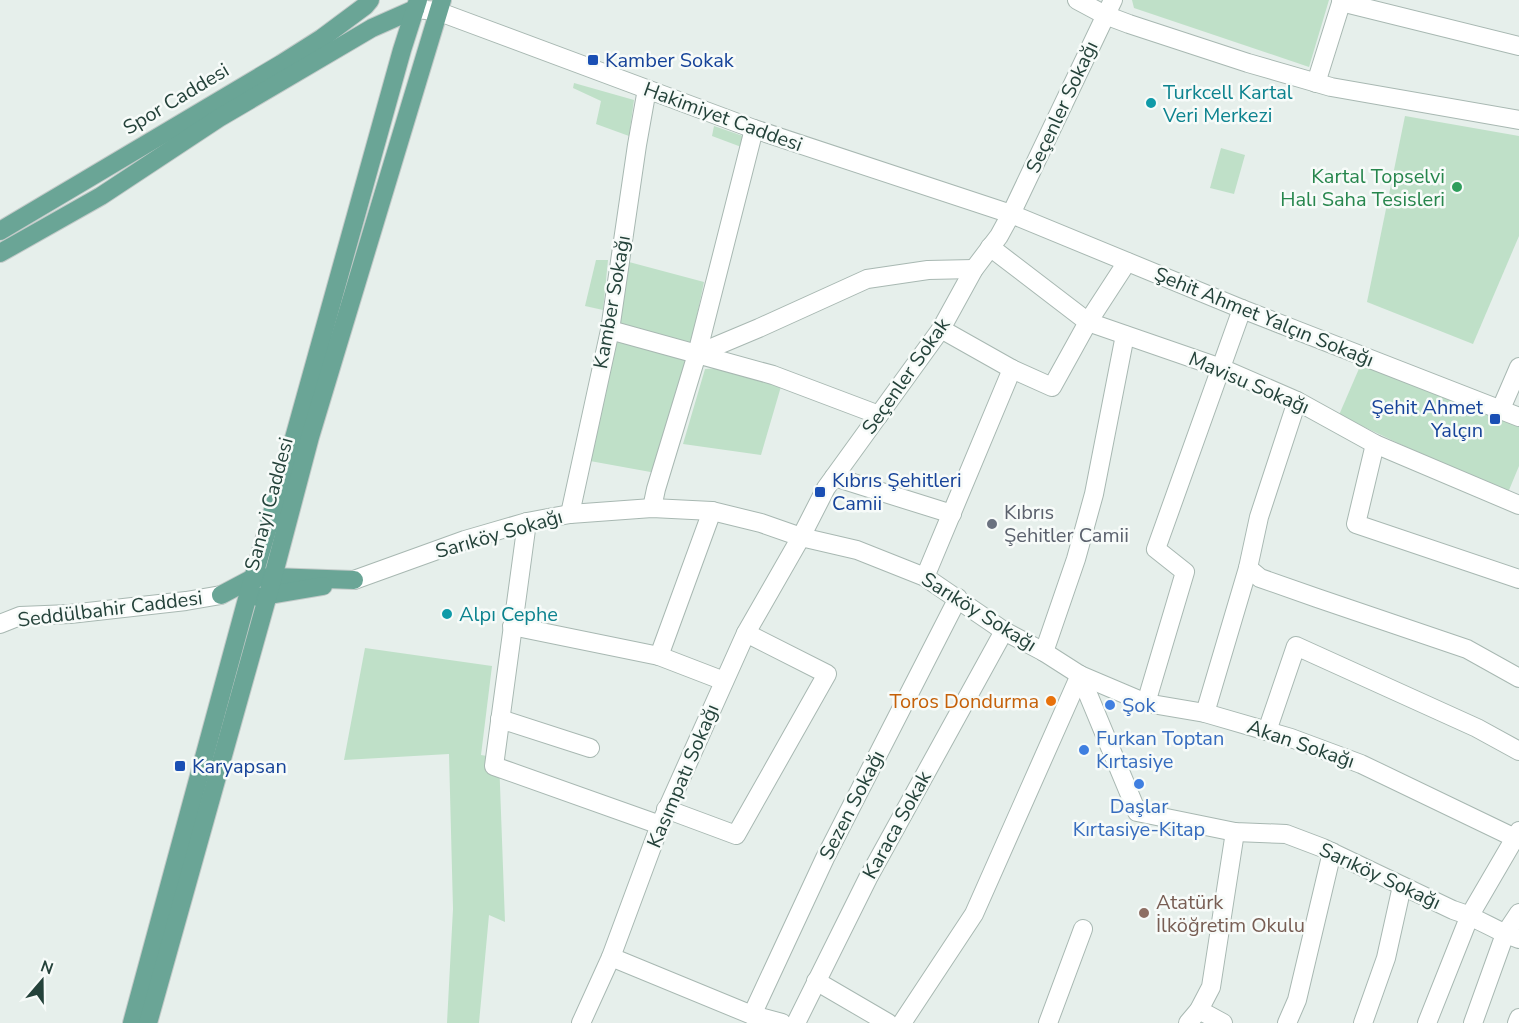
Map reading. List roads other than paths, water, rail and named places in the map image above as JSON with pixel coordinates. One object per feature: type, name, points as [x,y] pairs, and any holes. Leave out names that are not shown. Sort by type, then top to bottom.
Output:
[{"type":"main road","name":"Spor Caddesi","points":[[0,231],[322,38],[370,0]]},
{"type":"main road","name":"Spor Caddesi","points":[[0,253],[101,196],[219,118],[416,4]]},
{"type":"main road","name":"Sanayi Caddesi","points":[[132,1023],[247,599],[416,4]]},
{"type":"main road","name":"Sanayi Caddesi","points":[[148,1023],[310,437],[440,6]]},
{"type":"main road","points":[[372,28],[394,31],[402,50]]},
{"type":"main road","points":[[221,595],[254,578],[354,580]]},
{"type":"main road","points":[[221,595],[247,599],[354,580]]},
{"type":"street","points":[[1077,0],[1109,8],[1248,63],[1316,83],[1519,120]]},
{"type":"street","points":[[1316,83],[1341,1],[1519,46]]},
{"type":"street","points":[[416,4],[440,6]]},
{"type":"street","name":"Hakimiyet Caddesi","points":[[440,6],[754,129],[1011,214]]},
{"type":"street","name":"Seçenler Sokağı","points":[[1011,214],[1109,8]]},
{"type":"street","name":"Kamber Sokağı","points":[[570,514],[610,330],[647,89]]},
{"type":"street","points":[[652,508],[697,354],[754,129]]},
{"type":"street","name":"Seçenler Sokak","points":[[801,537],[826,488],[941,329],[974,268],[999,236],[1011,214]]},
{"type":"street","name":"Şehit Ahmet Yalçın Sokağı","points":[[1011,214],[1242,309],[1519,417]]},
{"type":"street","name":"Mavisu Sokağı","points":[[990,248],[1088,322],[1221,368],[1297,401],[1375,444],[1519,505]]},
{"type":"street","points":[[941,329],[1012,369],[1052,387],[1088,322],[1127,262]]},
{"type":"street","points":[[697,354],[867,279],[928,270],[974,268]]},
{"type":"street","points":[[1146,703],[1185,572],[1156,549],[1242,309]]},
{"type":"street","points":[[610,330],[773,375],[879,415]]},
{"type":"street","points":[[1044,652],[1076,559],[1094,494],[1125,335]]},
{"type":"street","points":[[1500,411],[1519,367]]},
{"type":"street","points":[[925,577],[1012,369]]},
{"type":"street","points":[[1205,713],[1248,568],[1259,517],[1297,401]]},
{"type":"street","points":[[1375,444],[1356,524],[1519,579]]},
{"type":"street","points":[[834,477],[952,514]]},
{"type":"street","name":"Sarıköy Sokağı","points":[[354,580],[465,540],[527,522],[570,514],[652,508],[712,511],[761,523],[801,537],[857,550],[925,577],[1004,631],[1044,652],[1080,675],[1137,812],[1235,832],[1286,834],[1332,852],[1453,910],[1470,915],[1512,937]]},
{"type":"street","points":[[659,656],[712,511]]},
{"type":"street","points":[[527,522],[494,766],[663,817],[736,836],[827,674],[746,633]]},
{"type":"street","name":"Kasımpatı Sokağı","points":[[581,1023],[612,957],[663,817],[724,681],[746,633],[801,537]]},
{"type":"street","points":[[1248,568],[1260,578],[1467,649],[1519,678]]},
{"type":"street","name":"Seddülbahir Caddesi","points":[[0,624],[20,616],[70,614],[186,602],[221,595]]},
{"type":"street","name":"Sezen Sokağı","points":[[752,1015],[825,858],[958,598]]},
{"type":"street","points":[[512,626],[659,656],[724,681]]},
{"type":"street","name":"Karaca Sokak","points":[[796,1023],[868,878],[1004,631]]},
{"type":"street","points":[[1267,731],[1296,646],[1477,728],[1519,751]]},
{"type":"street","points":[[902,1023],[974,914],[1080,675]]},
{"type":"street","name":"Akan Sokağı","points":[[1080,675],[1146,703],[1205,713],[1291,738],[1361,764],[1517,835]]},
{"type":"street","points":[[500,719],[590,748]]},
{"type":"street","points":[[1223,1023],[1194,1017],[1211,987],[1235,832]]},
{"type":"street","points":[[1427,1023],[1470,915],[1517,835]]},
{"type":"street","points":[[1287,1023],[1297,1000],[1332,852]]},
{"type":"street","points":[[1363,1023],[1386,958],[1402,886]]},
{"type":"street","points":[[1473,1023],[1512,937],[1519,913]]},
{"type":"street","points":[[1048,1023],[1083,929]]},
{"type":"street","points":[[612,957],[752,1015],[782,1023]]},
{"type":"street","points":[[816,981],[888,1023]]},
{"type":"street","points":[[1517,1023],[1519,1018]]},
{"type":"place","name":"Kamber Sokak","points":[[593,60]]},
{"type":"place","name":"Turkcell Kartal Veri Merkezi","points":[[1151,103]]},
{"type":"place","name":"Kartal Topselvi Halı Saha Tesisleri","points":[[1457,187]]},
{"type":"place","name":"Şehit Ahmet Yalçın","points":[[1495,419]]},
{"type":"place","name":"Kıbrıs Şehi̇tleri̇ Cami̇i̇","points":[[820,492]]},
{"type":"place","name":"Kıbrıs Şehitler Camii","points":[[992,524]]},
{"type":"place","name":"Alpı Cephe","points":[[447,614]]},
{"type":"place","name":"Toros Dondurma","points":[[1051,701]]},
{"type":"place","name":"Şok","points":[[1110,705]]},
{"type":"place","name":"Furkan Toptan Kırtasiye","points":[[1084,750]]},
{"type":"place","name":"Karyapsan","points":[[180,766]]},
{"type":"place","name":"Daşlar Kırtasiye-Kitap","points":[[1139,784]]},
{"type":"place","name":"Atatürk İlköğretim Okulu","points":[[1144,913]]}]
